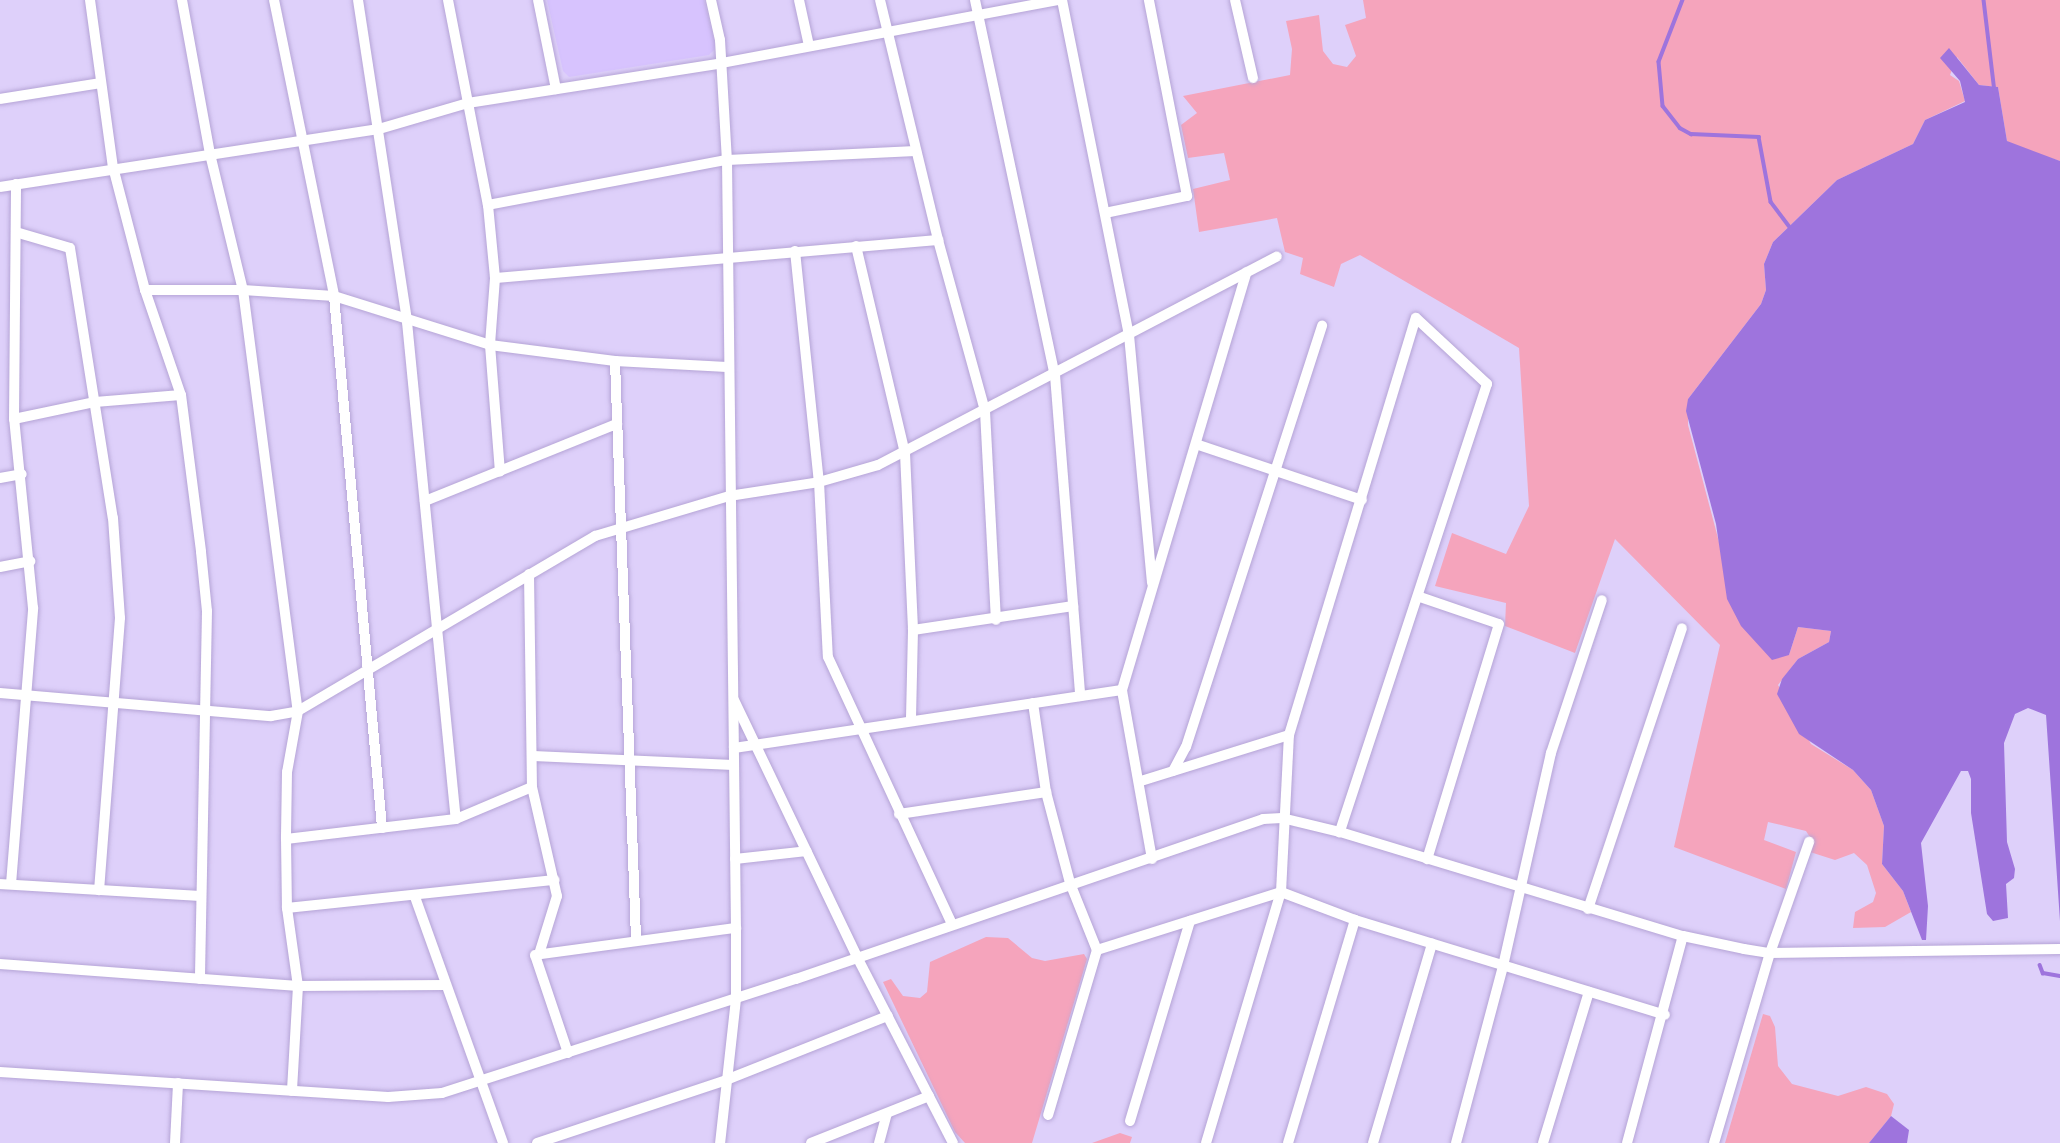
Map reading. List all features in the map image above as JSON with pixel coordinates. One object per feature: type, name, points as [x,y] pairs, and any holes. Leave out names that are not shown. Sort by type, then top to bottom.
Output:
[{"type":"street","points":[[90,0],[113,167],[145,290],[181,395],[206,611],[200,979]]},
{"type":"street","points":[[182,0],[210,154],[243,289],[298,711],[287,772],[286,908],[298,986],[292,1091]]},
{"type":"street","points":[[274,0],[334,296],[382,828]]},
{"type":"street","points":[[358,0],[407,322],[456,819]]},
{"type":"street","points":[[448,0],[488,205],[495,278],[490,345],[500,472]]},
{"type":"street","points":[[538,0],[556,89]]},
{"type":"street","points":[[711,0],[722,63],[727,160],[727,367],[736,928],[736,999],[720,1143]]},
{"type":"street","points":[[799,0],[809,46]]},
{"type":"street","points":[[880,0],[938,240],[985,411],[996,620]]},
{"type":"street","points":[[975,0],[1055,375],[1080,696]]},
{"type":"street","points":[[0,187],[113,167],[379,129],[468,103],[722,63],[1060,0],[1129,335],[1152,589]]},
{"type":"street","points":[[1105,213],[1187,196],[1149,0]]},
{"type":"street","points":[[1235,0],[1253,78]]},
{"type":"street","points":[[0,99],[101,83]]},
{"type":"street","points":[[488,205],[727,160],[916,151]]},
{"type":"street","points":[[16,184],[19,233],[14,419],[22,474],[33,608],[5,884],[200,896]]},
{"type":"street","points":[[19,233],[70,248],[119,574],[115,705],[99,890]]},
{"type":"street","points":[[495,278],[726,256],[938,240]]},
{"type":"street","points":[[856,246],[905,453],[913,630],[911,721]]},
{"type":"street","points":[[795,251],[819,482],[828,657],[952,924]]},
{"type":"street","points":[[0,693],[204,712],[271,716],[298,711],[595,536],[729,496],[819,482],[905,453],[1277,256]]},
{"type":"street","points":[[1152,859],[1141,781],[1122,690],[1247,272]]},
{"type":"street","points":[[145,290],[243,289],[334,296],[407,322],[490,345],[615,361],[727,367]]},
{"type":"street","points":[[1206,1143],[1281,891],[1282,818],[1289,736],[1416,318],[1488,384],[1420,597],[1340,832]]},
{"type":"street","points":[[1173,771],[1186,747],[1322,325]]},
{"type":"street","points":[[615,361],[636,939]]},
{"type":"street","points":[[14,419],[95,401],[181,395]]},
{"type":"street","points":[[425,501],[617,425]]},
{"type":"street","points":[[1196,444],[1362,500]]},
{"type":"street","points":[[0,478],[22,474]]},
{"type":"street","points":[[0,567],[30,561]]},
{"type":"street","points":[[530,574],[532,787],[555,880],[555,909],[540,951],[534,960],[568,1053]]},
{"type":"street","points":[[1420,597],[1499,624],[1427,859]]},
{"type":"street","points":[[1456,1143],[1503,966],[1551,754],[1602,600]]},
{"type":"street","points":[[913,630],[996,620],[1073,606]]},
{"type":"street","points":[[1588,909],[1682,628]]},
{"type":"street","points":[[734,748],[1122,690]]},
{"type":"street","points":[[733,698],[857,957],[953,1143]]},
{"type":"street","points":[[1033,703],[1046,792],[1070,883],[1097,950],[1048,1115]]},
{"type":"street","points":[[1141,781],[1289,736]]},
{"type":"street","points":[[533,755],[629,762],[734,765]]},
{"type":"street","points":[[286,839],[456,819],[532,787]]},
{"type":"street","points":[[899,814],[1046,792]]},
{"type":"street","points":[[0,1072],[414,1097],[479,1083],[736,999],[1264,819],[1282,818],[1340,832],[1683,936],[1770,953],[2060,949]]},
{"type":"street","points":[[1714,1143],[1770,953],[1809,842]]},
{"type":"street","points":[[735,859],[807,851]]},
{"type":"street","points":[[286,908],[415,897],[555,880]]},
{"type":"street","points":[[1097,950],[1281,891],[1355,920],[1665,1015]]},
{"type":"street","points":[[415,897],[479,1083],[503,1143]]},
{"type":"street","points":[[1288,1143],[1355,920]]},
{"type":"street","points":[[1130,1121],[1190,921]]},
{"type":"street","points":[[540,951],[736,928]]},
{"type":"street","points":[[1627,1143],[1665,1015],[1683,936]]},
{"type":"street","points":[[1373,1143],[1432,944]]},
{"type":"street","points":[[0,964],[298,986],[445,985]]},
{"type":"street","points":[[1543,1143],[1589,992]]},
{"type":"street","points":[[537,1143],[564,1139],[726,1080],[888,1016]]},
{"type":"street","points":[[175,1143],[178,1083]]},
{"type":"street","points":[[811,1143],[929,1096]]},
{"type":"street","points":[[879,1143],[887,1114]]},
{"type":"shaded area","points":[[547,0],[704,0],[716,48],[709,55],[569,77],[563,71]]},
{"type":"shaded area","points":[[1363,0],[2060,0],[2060,161],[2012,146],[2007,141],[1998,87],[1979,85],[1957,57],[1950,75],[1959,81],[1965,101],[1925,120],[1913,144],[1837,180],[1773,242],[1764,264],[1766,290],[1761,304],[1688,399],[1688,425],[1719,542],[1763,648],[1789,655],[1798,627],[1831,631],[1829,642],[1798,659],[1778,685],[1811,744],[1853,770],[1871,790],[1884,826],[1882,864],[1903,891],[1911,912],[1885,927],[1853,928],[1855,912],[1873,902],[1876,893],[1867,865],[1854,853],[1835,860],[1810,852],[1813,842],[1806,831],[1768,822],[1764,840],[1796,852],[1786,889],[1674,847],[1720,645],[1615,539],[1575,653],[1505,626],[1506,603],[1435,586],[1452,533],[1506,554],[1529,506],[1519,348],[1360,255],[1341,264],[1334,287],[1300,274],[1303,258],[1285,252],[1277,218],[1199,232],[1193,189],[1230,180],[1224,153],[1188,158],[1181,125],[1197,113],[1183,96],[1290,75],[1292,49],[1286,21],[1319,15],[1323,51],[1333,64],[1347,67],[1356,56],[1345,25],[1366,18]]},
{"type":"shaded area","points":[[1949,48],[1979,85],[1998,87],[2007,141],[2060,161],[2060,921],[2046,715],[2028,708],[2015,714],[2004,743],[2007,842],[2015,869],[2014,878],[2006,884],[2008,918],[1993,921],[1987,914],[1971,813],[1971,779],[1968,771],[1961,771],[1921,843],[1928,906],[1926,940],[1922,940],[1903,891],[1882,864],[1884,826],[1871,790],[1853,770],[1799,734],[1777,694],[1782,679],[1798,659],[1829,642],[1831,631],[1798,627],[1789,655],[1772,660],[1741,626],[1727,599],[1716,524],[1686,411],[1688,399],[1761,304],[1766,290],[1764,264],[1773,242],[1837,180],[1913,144],[1925,120],[1965,102],[1960,81],[1940,58]]},
{"type":"shaded area","points":[[986,937],[1008,938],[1032,958],[1045,961],[1084,954],[1087,959],[1032,1143],[965,1143],[955,1132],[883,982],[891,979],[903,996],[920,998],[927,992],[930,962]]},
{"type":"shaded area","points":[[1763,1014],[1770,1016],[1775,1027],[1778,1066],[1792,1084],[1838,1096],[1866,1087],[1887,1094],[1894,1104],[1891,1116],[1869,1143],[1725,1143]]},
{"type":"shaded area","points":[[1891,1116],[1909,1130],[1907,1143],[1869,1143]]},
{"type":"shaded area","points":[[1120,1133],[1132,1137],[1130,1143],[1092,1143]]},
{"type":"waterway","points":[[1683,0],[1659,62],[1663,106],[1680,128],[1691,134],[1759,137],[1771,202],[1789,226]]},
{"type":"waterway","points":[[1984,0],[1995,92]]},
{"type":"waterway","points":[[2040,965],[2043,973],[2060,976]]}]
